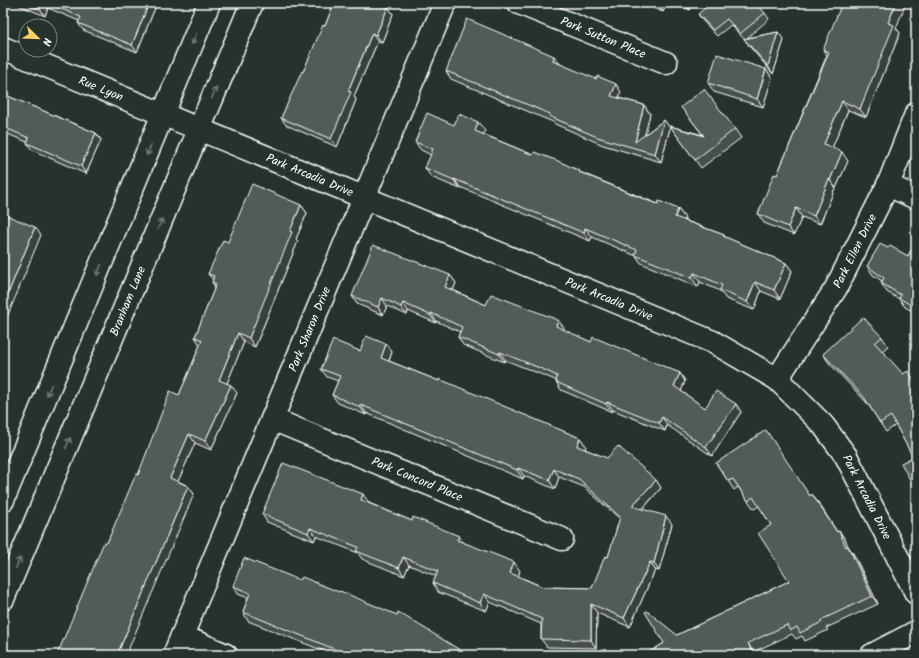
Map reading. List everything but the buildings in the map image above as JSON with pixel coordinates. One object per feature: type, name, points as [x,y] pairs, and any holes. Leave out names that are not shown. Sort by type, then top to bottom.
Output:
[{"type":"street","points":[[3,500],[209,3]]},
{"type":"street","name":"Branham Lane","points":[[3,599],[252,3]]},
{"type":"street","name":"Park Sharon Drive","points":[[178,646],[445,3]]},
{"type":"street","name":"Park Sutton Place","points":[[519,3],[666,63]]},
{"type":"street","name":"Rue Lyon","points":[[3,48],[200,129]]},
{"type":"street","name":"Park Ellen Drive","points":[[777,379],[836,288],[888,185],[916,114]]},
{"type":"street","name":"Park Arcadia Drive","points":[[200,129],[713,342],[777,379],[823,425],[846,456],[916,593]]},
{"type":"street","points":[[888,185],[916,198]]},
{"type":"street","name":"Park Concord Place","points":[[272,419],[562,539]]},
{"type":"street","points":[[872,655],[916,632]]},
{"type":"street","points":[[178,646],[226,655]]}]
